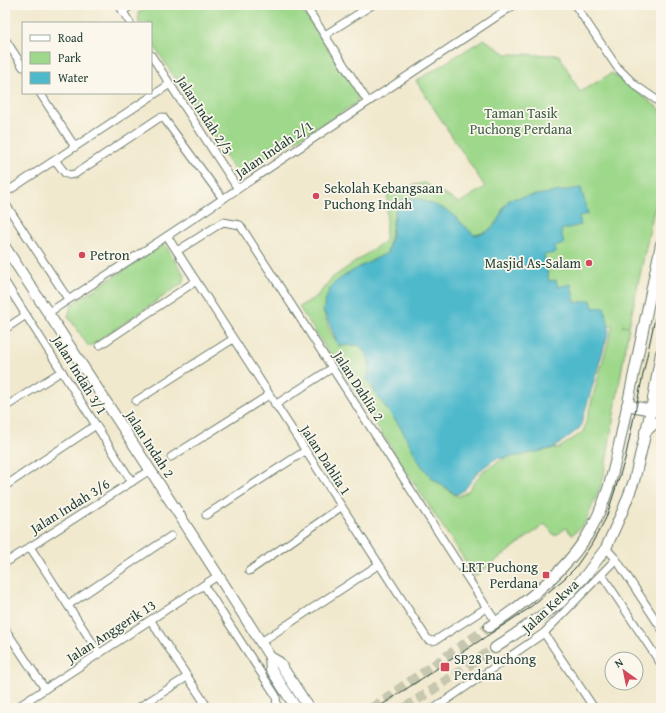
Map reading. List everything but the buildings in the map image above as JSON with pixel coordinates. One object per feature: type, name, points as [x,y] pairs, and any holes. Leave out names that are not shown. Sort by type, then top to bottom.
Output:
[{"type":"main road","points":[[492,624],[537,592],[561,569],[585,539],[599,513],[612,476],[621,440],[627,404],[661,244]]},
{"type":"main road","name":"Jalan Indah 2","points":[[5,247],[219,575],[260,642],[270,657],[279,662],[300,706]]},
{"type":"main road","points":[[495,648],[560,602],[585,576],[606,548],[634,481],[651,410],[661,353]]},
{"type":"main road","points":[[655,382],[661,396]]},
{"type":"main road","points":[[627,404],[661,412]]},
{"type":"main road","points":[[645,433],[655,423],[661,421]]},
{"type":"main road","points":[[300,706],[318,708]]},
{"type":"street","points":[[129,22],[121,8],[132,5]]},
{"type":"street","points":[[305,5],[368,102]]},
{"type":"street","points":[[325,35],[372,5]]},
{"type":"street","name":"Jalan Indah 2/1","points":[[48,313],[223,199],[514,5]]},
{"type":"street","points":[[575,5],[617,67],[635,85],[661,103]]},
{"type":"street","points":[[5,39],[22,65]]},
{"type":"street","name":"Jalan Indah 2/5","points":[[152,56],[238,189]]},
{"type":"street","points":[[5,193],[170,84]]},
{"type":"street","points":[[41,94],[75,147]]},
{"type":"street","points":[[55,160],[65,173],[69,175],[75,174],[159,118],[163,117],[223,199]]},
{"type":"street","points":[[5,203],[68,299]]},
{"type":"street","name":"Jalan Dahlia 2","points":[[177,251],[223,222],[240,225],[486,608],[492,624]]},
{"type":"street","name":"Jalan Dahlia 1","points":[[167,236],[378,565],[428,640],[436,640],[486,608]]},
{"type":"street","points":[[100,345],[196,281]]},
{"type":"street","name":"Jalan Indah 3/1","points":[[5,282],[132,482]]},
{"type":"street","points":[[5,329],[26,315]]},
{"type":"street","points":[[136,401],[233,339]]},
{"type":"street","points":[[275,405],[332,368]]},
{"type":"street","points":[[5,408],[62,371]]},
{"type":"street","points":[[171,457],[269,395]]},
{"type":"street","points":[[5,486],[96,425]]},
{"type":"street","points":[[206,514],[305,450]]},
{"type":"street","name":"Jalan Indah 3/6","points":[[5,563],[150,470]]},
{"type":"street","points":[[249,571],[341,507]]},
{"type":"street","points":[[68,605],[170,536]]},
{"type":"street","points":[[30,547],[99,654]]},
{"type":"street","points":[[606,548],[616,559],[661,628]]},
{"type":"street","name":"Jalan Kekwa","points":[[435,708],[544,633],[616,559]]},
{"type":"street","points":[[260,642],[378,565]]},
{"type":"street","name":"Jalan Anggerik 13","points":[[16,708],[151,621],[219,575]]},
{"type":"street","points":[[602,575],[661,664]]},
{"type":"street","points":[[204,585],[276,696],[277,708]]},
{"type":"street","points":[[151,621],[208,708]]},
{"type":"street","points":[[5,629],[45,689]]},
{"type":"street","points":[[544,633],[594,708]]},
{"type":"street","points":[[5,644],[12,640]]},
{"type":"street","points":[[138,708],[187,677]]},
{"type":"green space","points":[[151,5],[299,5],[357,92],[357,103],[245,171],[234,169],[152,43],[152,22],[139,22],[138,13]]},
{"type":"green space","name":"Taman Tasik Puchong Perdana","points":[[484,39],[506,54],[559,55],[580,92],[612,73],[661,110],[661,198],[654,210],[629,326],[622,326],[629,327],[603,480],[585,523],[572,535],[566,528],[555,536],[545,524],[475,576],[299,307],[317,296],[332,278],[385,241],[388,190],[425,183],[459,203],[485,187],[416,81]],"holes":[[[404,198],[449,211],[474,235],[487,232],[499,219],[504,205],[544,255],[549,281],[609,325],[613,325],[583,432],[559,448],[510,455],[483,471],[468,491],[458,497],[433,479],[401,428],[378,397],[367,379],[369,360],[365,353],[359,345],[339,346],[329,329],[323,310],[387,253],[396,207]]]},
{"type":"green space","points":[[164,244],[185,276],[183,283],[89,347],[68,316],[72,304]]},
{"type":"water","points":[[581,188],[588,214],[579,216],[581,225],[561,230],[564,244],[555,247],[555,253],[544,255],[549,281],[556,280],[558,287],[571,284],[575,303],[591,300],[593,308],[604,307],[609,325],[609,331],[580,428],[554,448],[524,455],[495,459],[479,471],[465,489],[457,495],[433,479],[421,465],[401,428],[378,397],[367,379],[369,360],[363,349],[359,345],[339,346],[323,310],[327,294],[330,288],[341,278],[387,253],[391,239],[396,207],[404,198],[420,199],[449,211],[474,235],[483,233],[494,226],[510,199]]},
{"type":"tunnel","points":[[372,708],[489,627]]},
{"type":"tunnel","points":[[405,708],[495,648]]},
{"type":"tram line","points":[[377,708],[528,609],[575,568],[591,545],[606,518],[625,459],[661,290]]},
{"type":"place","name":"Sekolah Kebangsaan Puchong Indah","points":[[316,196]]},
{"type":"place","name":"Petron","points":[[82,255]]},
{"type":"place","name":"Masjid As-Salam","points":[[589,263]]},
{"type":"place","name":"LRT Puchong Perdana","points":[[546,575]]},
{"type":"place","name":"SP28 Puchong Perdana","points":[[445,667]]}]
